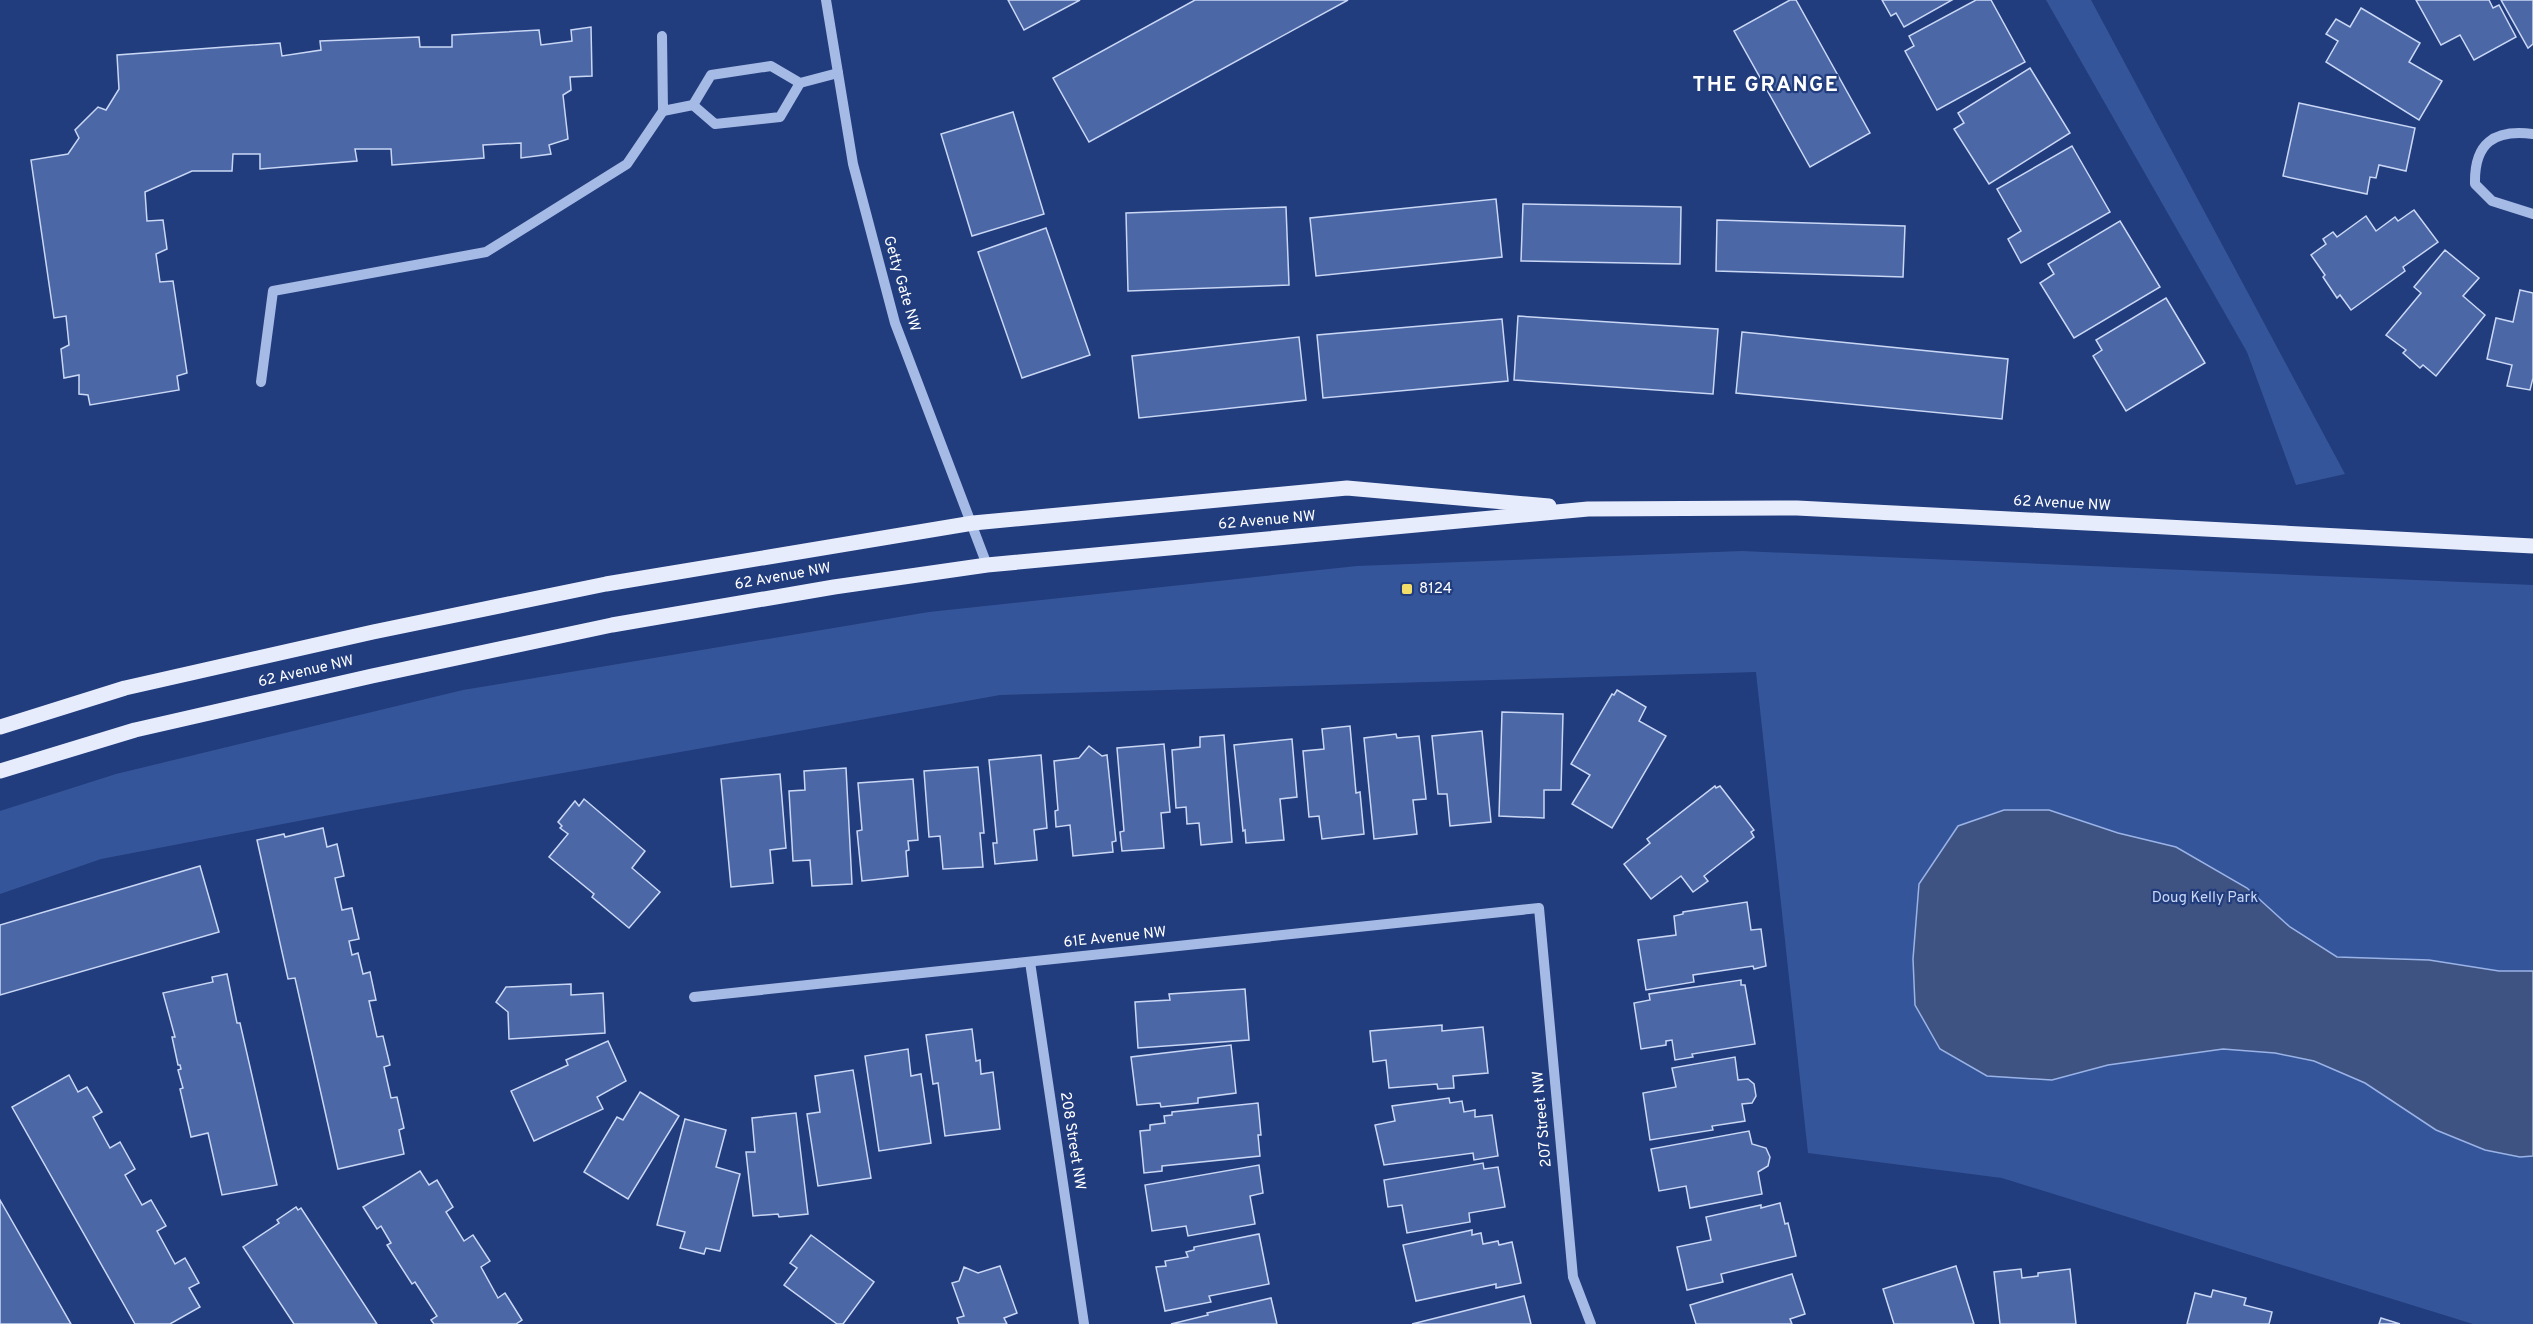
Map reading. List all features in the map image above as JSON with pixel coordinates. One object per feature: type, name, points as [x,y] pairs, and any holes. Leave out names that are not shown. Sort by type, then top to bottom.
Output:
[{"type":"main road","name":"62 Avenue NW","points":[[0,727],[124,688],[373,632],[606,584],[973,523],[1347,488],[1588,509]]},
{"type":"main road","name":"62 Avenue NW","points":[[0,771],[146,728],[372,676],[600,627],[834,587],[987,565],[1588,509],[1797,508],[2533,546]]},
{"type":"street","name":"Getty Gate NW","points":[[826,0],[853,164],[895,324],[973,523],[987,565]]},
{"type":"street","points":[[261,382],[273,291],[486,252],[627,164],[663,111],[662,36]]},
{"type":"street","points":[[663,111],[693,105],[711,75],[771,66],[800,83]]},
{"type":"street","points":[[693,105],[715,124],[780,117],[800,83],[838,73]]},
{"type":"street","points":[[2533,134],[2516,132],[2496,135],[2485,146],[2475,168],[2475,184],[2492,201],[2533,214]]},
{"type":"street","name":"61E Avenue NW","points":[[694,997],[1539,908]]},
{"type":"street","name":"207 Street NW","points":[[1539,908],[1573,1276],[1591,1324]]},
{"type":"street","name":"208 Street NW","points":[[1030,962],[1084,1324]]},
{"type":"green space","points":[[2046,0],[2091,0],[2345,474],[2296,485],[2247,352]]},
{"type":"green space","name":"Doug Kelly Park","points":[[1742,551],[2533,585],[2533,1324],[2473,1324],[2002,1178],[1808,1153],[1756,672],[1000,695],[361,809],[101,859],[0,894],[0,811],[116,774],[463,690],[929,612],[1357,566]]},
{"type":"shaded area","points":[[2004,810],[2049,810],[2118,833],[2176,847],[2247,888],[2290,927],[2337,957],[2429,960],[2499,971],[2533,971],[2533,1156],[2520,1157],[2485,1150],[2436,1130],[2365,1083],[2314,1061],[2275,1053],[2223,1049],[2108,1065],[2052,1080],[1987,1076],[1940,1049],[1915,1005],[1913,959],[1919,884],[1958,826]]},
{"type":"building","points":[[1008,0],[1080,0],[1024,30]]},
{"type":"building","points":[[1195,0],[1348,0],[1089,142],[1053,78]]},
{"type":"building","points":[[1790,0],[1796,0],[1870,133],[1810,167],[1734,31]]},
{"type":"building","points":[[1882,0],[1952,0],[1904,27],[1896,13],[1891,16]]},
{"type":"building","points":[[1976,0],[1991,0],[2025,62],[1937,110],[1905,51],[1914,46],[1909,36]]},
{"type":"building","points":[[2416,0],[2489,0],[2493,8],[2499,5],[2516,37],[2474,60],[2460,35],[2441,45]]},
{"type":"building","points":[[2501,0],[2533,0],[2533,44],[2528,48]]},
{"type":"building","points":[[2361,8],[2420,43],[2409,62],[2442,81],[2419,120],[2326,62],[2338,41],[2326,34],[2336,19],[2350,27]]},
{"type":"building","points":[[591,27],[592,76],[570,77],[571,90],[563,95],[568,139],[549,145],[551,154],[521,158],[521,143],[483,145],[484,158],[392,165],[391,149],[355,149],[357,161],[260,169],[260,154],[233,154],[232,171],[192,171],[145,192],[147,221],[163,220],[167,249],[156,254],[160,282],[173,281],[187,373],[177,376],[179,390],[90,405],[88,395],[79,394],[79,375],[64,378],[61,349],[69,345],[66,316],[54,318],[31,160],[68,154],[79,138],[75,130],[98,107],[106,110],[119,89],[117,55],[280,43],[282,56],[321,50],[320,41],[419,37],[420,47],[452,47],[452,35],[539,30],[541,45],[572,41],[571,30]]},
{"type":"building","points":[[2030,68],[2070,133],[1989,184],[1954,129],[1964,123],[1958,113]]},
{"type":"building","points":[[2299,103],[2415,128],[2406,171],[2379,165],[2376,178],[2370,177],[2367,194],[2283,176]]},
{"type":"building","points":[[1013,112],[1044,214],[972,236],[941,134]]},
{"type":"building","points":[[2072,146],[2110,212],[2021,263],[2008,239],[2021,231],[1997,189]]},
{"type":"building","points":[[1496,199],[1502,257],[1316,276],[1310,218]]},
{"type":"building","points":[[1523,204],[1681,207],[1680,264],[1521,261]]},
{"type":"building","points":[[1286,207],[1289,285],[1128,291],[1126,213]]},
{"type":"building","points":[[2414,210],[2438,242],[2403,267],[2405,271],[2351,310],[2340,295],[2337,298],[2311,255],[2326,244],[2323,239],[2333,232],[2337,237],[2366,216],[2376,231],[2395,217],[2398,221]]},
{"type":"building","points":[[1717,220],[1905,226],[1903,277],[1716,271]]},
{"type":"building","points":[[2120,221],[2160,287],[2074,338],[2040,283],[2054,274],[2048,264]]},
{"type":"building","points":[[1046,228],[1090,355],[1022,378],[978,252]]},
{"type":"building","points":[[2445,250],[2479,278],[2463,296],[2485,315],[2436,376],[2423,365],[2420,368],[2403,353],[2406,350],[2386,335],[2421,293],[2414,287]]},
{"type":"building","points":[[2520,290],[2533,293],[2533,378],[2530,390],[2507,386],[2512,365],[2487,359],[2496,318],[2513,322]]},
{"type":"building","points":[[2166,298],[2205,363],[2126,411],[2093,356],[2102,350],[2096,340]]},
{"type":"building","points":[[1518,316],[1718,329],[1713,394],[1514,380]]},
{"type":"building","points":[[1502,319],[1508,381],[1323,398],[1317,335]]},
{"type":"building","points":[[1742,332],[2008,359],[2002,419],[1736,393]]},
{"type":"building","points":[[1299,337],[1306,400],[1139,418],[1132,356]]},
{"type":"building","points":[[1617,690],[1646,707],[1639,721],[1666,736],[1612,828],[1572,804],[1590,775],[1571,764],[1612,694],[1614,695]]},
{"type":"building","points":[[1502,712],[1563,714],[1561,790],[1544,790],[1544,818],[1499,816]]},
{"type":"building","points":[[1350,726],[1356,793],[1360,792],[1364,834],[1322,839],[1319,816],[1309,817],[1303,751],[1324,749],[1322,729]]},
{"type":"building","points":[[1482,731],[1491,822],[1450,826],[1447,794],[1438,794],[1432,736]]},
{"type":"building","points":[[1396,734],[1397,738],[1419,736],[1426,799],[1413,800],[1417,834],[1374,839],[1364,738]]},
{"type":"building","points":[[1224,735],[1232,842],[1201,845],[1199,823],[1187,824],[1186,807],[1176,808],[1172,750],[1200,747],[1200,737]]},
{"type":"building","points":[[1292,739],[1297,797],[1280,799],[1284,840],[1246,843],[1234,745]]},
{"type":"building","points":[[1164,744],[1170,812],[1161,813],[1164,848],[1122,851],[1120,832],[1124,831],[1117,748]]},
{"type":"building","points":[[1089,746],[1102,756],[1107,755],[1116,841],[1112,842],[1113,852],[1073,856],[1070,825],[1056,827],[1055,811],[1058,810],[1054,761],[1079,758]]},
{"type":"building","points":[[1041,755],[1047,828],[1034,830],[1037,860],[995,864],[993,843],[997,843],[989,760]]},
{"type":"building","points":[[978,767],[984,833],[980,833],[983,867],[943,869],[940,836],[929,837],[924,771]]},
{"type":"building","points":[[846,768],[852,884],[812,886],[810,860],[793,861],[789,791],[805,790],[804,771]]},
{"type":"building","points":[[780,774],[786,848],[770,850],[773,883],[731,887],[721,779]]},
{"type":"building","points":[[913,779],[918,840],[908,841],[909,850],[906,851],[908,876],[862,881],[857,831],[862,830],[858,783]]},
{"type":"building","points":[[1715,786],[1716,788],[1720,786],[1754,830],[1751,832],[1754,837],[1704,876],[1708,881],[1693,892],[1681,876],[1651,899],[1624,864],[1650,843],[1647,839]]},
{"type":"building","points":[[584,799],[645,851],[632,868],[660,892],[629,928],[592,897],[594,894],[549,857],[568,834],[560,828],[562,826],[558,822],[575,801],[579,806]]},
{"type":"building","points":[[323,828],[327,847],[337,844],[344,876],[335,878],[342,910],[352,908],[359,939],[349,941],[352,955],[358,953],[363,974],[370,972],[376,1000],[369,1001],[377,1037],[383,1036],[390,1065],[384,1067],[391,1098],[397,1097],[404,1128],[399,1130],[404,1154],[338,1169],[295,978],[288,979],[257,840],[284,834],[285,837]]},
{"type":"building","points":[[200,866],[219,932],[0,995],[0,925]]},
{"type":"building","points":[[1747,902],[1751,930],[1761,929],[1766,966],[1693,975],[1694,982],[1646,990],[1638,940],[1676,935],[1674,916],[1683,914],[1683,912]]},
{"type":"building","points":[[227,974],[277,1185],[222,1195],[208,1133],[191,1137],[180,1089],[183,1088],[178,1070],[181,1069],[178,1065],[172,1037],[175,1037],[163,993],[213,982],[212,977]]},
{"type":"building","points":[[1741,980],[1741,985],[1745,985],[1755,1044],[1692,1054],[1693,1057],[1675,1060],[1672,1040],[1666,1041],[1666,1045],[1641,1049],[1634,1003],[1650,1000],[1649,994]]},
{"type":"building","points":[[571,984],[571,995],[603,993],[605,1033],[509,1039],[508,1012],[496,1002],[506,987]]},
{"type":"building","points":[[1245,989],[1249,1040],[1138,1048],[1135,1002],[1170,1000],[1169,994]]},
{"type":"building","points":[[1442,1025],[1442,1031],[1483,1027],[1488,1073],[1453,1076],[1454,1088],[1438,1089],[1437,1084],[1389,1088],[1386,1060],[1373,1062],[1370,1031]]},
{"type":"building","points":[[972,1029],[976,1061],[980,1060],[981,1074],[993,1072],[1000,1129],[945,1136],[938,1083],[933,1084],[926,1035]]},
{"type":"building","points":[[608,1041],[626,1081],[597,1097],[603,1109],[534,1141],[511,1091],[568,1065],[566,1060]]},
{"type":"building","points":[[1231,1045],[1236,1093],[1198,1098],[1198,1103],[1161,1107],[1160,1103],[1137,1105],[1131,1057]]},
{"type":"building","points":[[908,1049],[911,1076],[921,1074],[931,1143],[879,1151],[865,1056]]},
{"type":"building","points":[[1735,1057],[1738,1080],[1748,1079],[1754,1084],[1756,1096],[1752,1103],[1742,1104],[1745,1121],[1712,1126],[1713,1130],[1650,1140],[1643,1093],[1676,1087],[1672,1068]]},
{"type":"building","points":[[853,1070],[871,1178],[818,1186],[807,1114],[820,1112],[815,1076]]},
{"type":"building","points":[[69,1075],[78,1092],[87,1087],[102,1112],[93,1117],[110,1148],[120,1142],[135,1169],[125,1175],[142,1205],[151,1200],[166,1226],[157,1231],[175,1264],[185,1258],[199,1283],[189,1288],[200,1307],[170,1324],[135,1324],[12,1107]]},
{"type":"building","points":[[640,1092],[679,1116],[628,1199],[584,1172],[617,1117],[623,1120]]},
{"type":"building","points":[[1449,1098],[1450,1103],[1462,1101],[1464,1112],[1475,1110],[1475,1117],[1492,1115],[1498,1156],[1474,1160],[1473,1153],[1384,1165],[1375,1125],[1395,1121],[1392,1106]]},
{"type":"building","points":[[1258,1103],[1260,1156],[1162,1166],[1162,1171],[1144,1173],[1140,1131],[1150,1130],[1150,1125],[1165,1123],[1164,1116],[1172,1115],[1172,1112]]},
{"type":"building","points":[[796,1113],[808,1214],[779,1217],[778,1214],[753,1216],[746,1152],[755,1152],[752,1118]]},
{"type":"building","points":[[685,1119],[726,1130],[716,1167],[740,1174],[720,1251],[706,1248],[704,1254],[680,1248],[685,1232],[657,1225]]},
{"type":"building","points":[[1749,1131],[1752,1144],[1766,1148],[1770,1157],[1768,1166],[1758,1172],[1762,1194],[1690,1208],[1686,1186],[1659,1191],[1651,1149]]},
{"type":"building","points":[[1483,1163],[1484,1169],[1498,1167],[1505,1207],[1469,1213],[1470,1222],[1407,1233],[1402,1205],[1388,1207],[1384,1180]]},
{"type":"building","points":[[1259,1165],[1263,1193],[1250,1196],[1255,1224],[1188,1236],[1186,1226],[1152,1231],[1145,1185]]},
{"type":"building","points":[[420,1171],[429,1185],[437,1180],[453,1207],[446,1212],[464,1241],[473,1235],[490,1261],[481,1267],[498,1298],[505,1293],[522,1320],[516,1324],[434,1324],[431,1320],[437,1316],[415,1282],[412,1284],[387,1245],[391,1243],[381,1226],[377,1229],[363,1207]]},
{"type":"building","points":[[0,1200],[71,1324],[0,1324]]},
{"type":"building","points":[[1780,1203],[1785,1224],[1788,1223],[1796,1256],[1721,1274],[1723,1282],[1687,1290],[1677,1247],[1711,1240],[1706,1217]]},
{"type":"building","points":[[296,1207],[298,1210],[301,1208],[377,1324],[294,1324],[243,1247],[279,1223],[277,1220]]},
{"type":"building","points":[[1472,1230],[1472,1235],[1481,1233],[1483,1244],[1498,1241],[1499,1245],[1512,1242],[1521,1283],[1496,1288],[1496,1284],[1416,1301],[1403,1245]]},
{"type":"building","points":[[1259,1234],[1269,1284],[1209,1296],[1211,1302],[1165,1311],[1156,1267],[1166,1266],[1165,1261],[1188,1257],[1186,1252],[1194,1250],[1194,1247]]},
{"type":"building","points":[[811,1235],[874,1282],[843,1324],[837,1324],[784,1285],[797,1268],[790,1263]]},
{"type":"building","points":[[1000,1266],[1017,1313],[1004,1318],[1007,1324],[959,1324],[957,1318],[964,1316],[952,1283],[959,1281],[964,1267],[978,1273]]},
{"type":"building","points":[[1956,1266],[1974,1324],[1894,1324],[1883,1289]]},
{"type":"building","points":[[2021,1269],[2022,1278],[2038,1276],[2038,1273],[2070,1269],[2076,1324],[2000,1324],[1994,1272]]},
{"type":"building","points":[[1792,1274],[1805,1314],[1790,1319],[1792,1324],[1696,1324],[1690,1305]]},
{"type":"building","points":[[2213,1290],[2246,1298],[2244,1305],[2272,1312],[2269,1324],[2187,1324],[2195,1293],[2211,1297]]},
{"type":"building","points":[[1524,1296],[1531,1324],[1412,1324]]},
{"type":"building","points":[[1271,1298],[1277,1324],[1171,1324],[1208,1315],[1207,1313]]},
{"type":"building","points":[[2381,1318],[2400,1324],[2379,1324]]},
{"type":"place","name":"8124","points":[[1407,589]]},
{"type":"district","name":"THE GRANGE","points":[[1766,85]]}]
